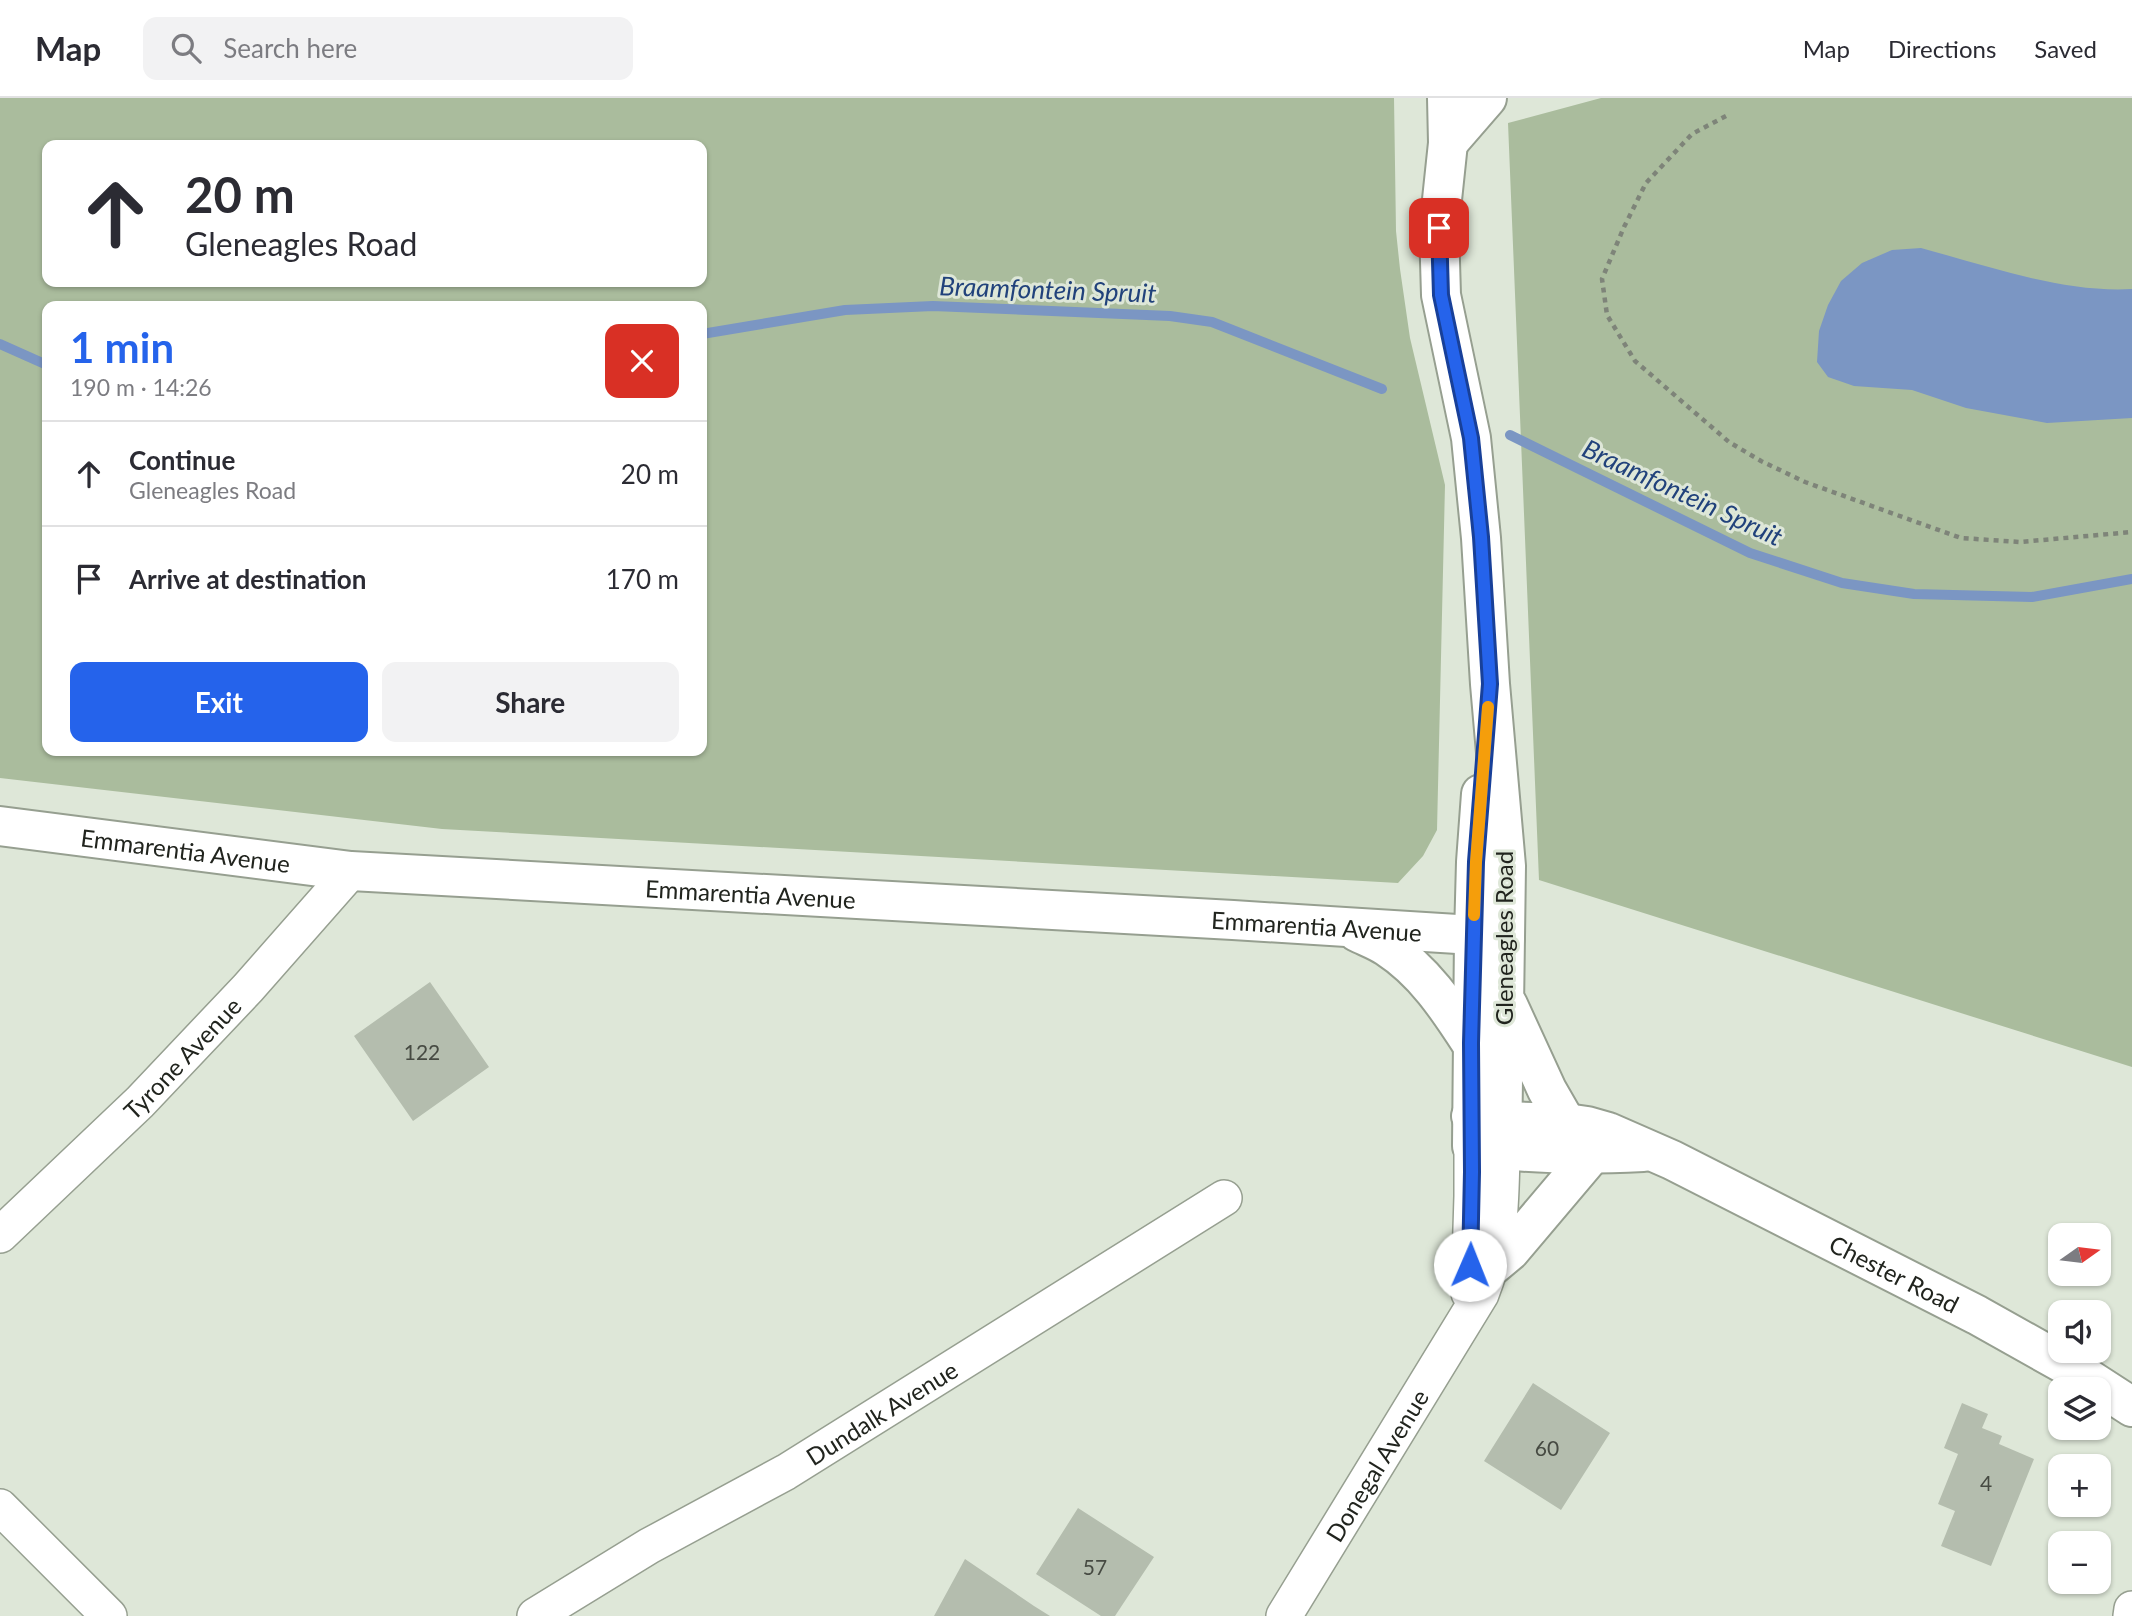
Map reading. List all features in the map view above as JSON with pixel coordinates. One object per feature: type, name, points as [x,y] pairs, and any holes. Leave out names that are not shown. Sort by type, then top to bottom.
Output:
[{"type":"street","name":"Gleneagles Road","points":[[1447,98],[1448,143],[1439,228],[1441,295],[1471,438],[1506,866],[1489,937],[1471,1043],[1486,1134]]},
{"type":"street","points":[[1448,143],[1487,98]]},
{"type":"street","name":"Emmarentia Avenue","points":[[0,826],[351,871],[1489,937]]},
{"type":"street","name":"Tyrone Avenue","points":[[0,1235],[140,1102],[248,988],[351,871]]},
{"type":"street","points":[[1346,927],[1386,946],[1421,974],[1449,1009],[1471,1043]]},
{"type":"street","name":"Gleneagles Road","points":[[1486,1134],[1504,997],[1489,937]]},
{"type":"street","points":[[1504,997],[1547,1090],[1566,1123]]},
{"type":"street","name":"Chester Road","points":[[1486,1134],[1566,1123],[1608,1132],[1672,1160],[1977,1315],[2075,1370],[2132,1408]]},
{"type":"street","name":"Chester Road","points":[[1486,1134],[1592,1154],[1650,1151]]},
{"type":"street","name":"Donegal Avenue","points":[[1283,1616],[1481,1294],[1492,1266],[1498,1238],[1486,1134]]},
{"type":"street","name":"Donegal Avenue","points":[[1467,1314],[1472,1196],[1486,1134]]},
{"type":"street","points":[[1492,1266],[1510,1251],[1592,1154]]},
{"type":"street","name":"Dundalk Avenue","points":[[535,1616],[649,1546],[786,1472],[1224,1198]]},
{"type":"street","points":[[0,1507],[108,1616]]},
{"type":"street","points":[[2130,1616],[2132,1609]]},
{"type":"path","points":[[1726,116],[1692,134],[1646,183],[1602,279],[1607,315],[1635,361],[1729,442],[1761,461],[1805,482],[1961,538],[2020,542],[2132,532]]},
{"type":"green space","points":[[0,98],[1394,98],[1396,231],[1400,269],[1410,338],[1445,485],[1437,830],[1423,856],[1398,883],[442,829],[0,778]]},
{"type":"green space","points":[[1601,98],[2132,98],[2132,1067],[1539,880],[1508,123]]},
{"type":"water","points":[[1921,248],[2053,283],[2132,289],[2132,418],[2047,423],[1966,408],[1912,390],[1854,386],[1828,377],[1817,362],[1819,331],[1828,305],[1841,281],[1862,263],[1892,250]]},
{"type":"building","points":[[430,982],[489,1067],[413,1121],[354,1036]]},
{"type":"building","points":[[1533,1383],[1610,1433],[1561,1510],[1484,1461]]},
{"type":"building","points":[[1962,1403],[1988,1414],[1982,1428],[2002,1436],[1999,1444],[2034,1459],[1991,1566],[1941,1546],[1955,1511],[1938,1504],[1958,1454],[1944,1448]]},
{"type":"building","points":[[1078,1508],[1154,1557],[1115,1616],[1101,1616],[1036,1574]]},
{"type":"building","points":[[965,1559],[1034,1606],[1050,1616],[934,1616]]},
{"type":"waterway","name":"Braamfontein Spruit","points":[[707,333],[845,310],[933,306],[1170,316],[1212,322],[1382,389]]},
{"type":"waterway","name":"Braamfontein Spruit","points":[[0,344],[42,363]]},
{"type":"waterway","name":"Braamfontein Spruit","points":[[1510,435],[1750,553],[1842,583],[1914,594],[2032,597],[2132,579]]},
{"type":"slow traffic","points":[[1474,915],[1488,707]]},
{"type":"route","points":[[1439,228],[1441,295],[1471,438],[1481,537],[1490,684],[1476,862],[1471,1043],[1470,1265]]}]
